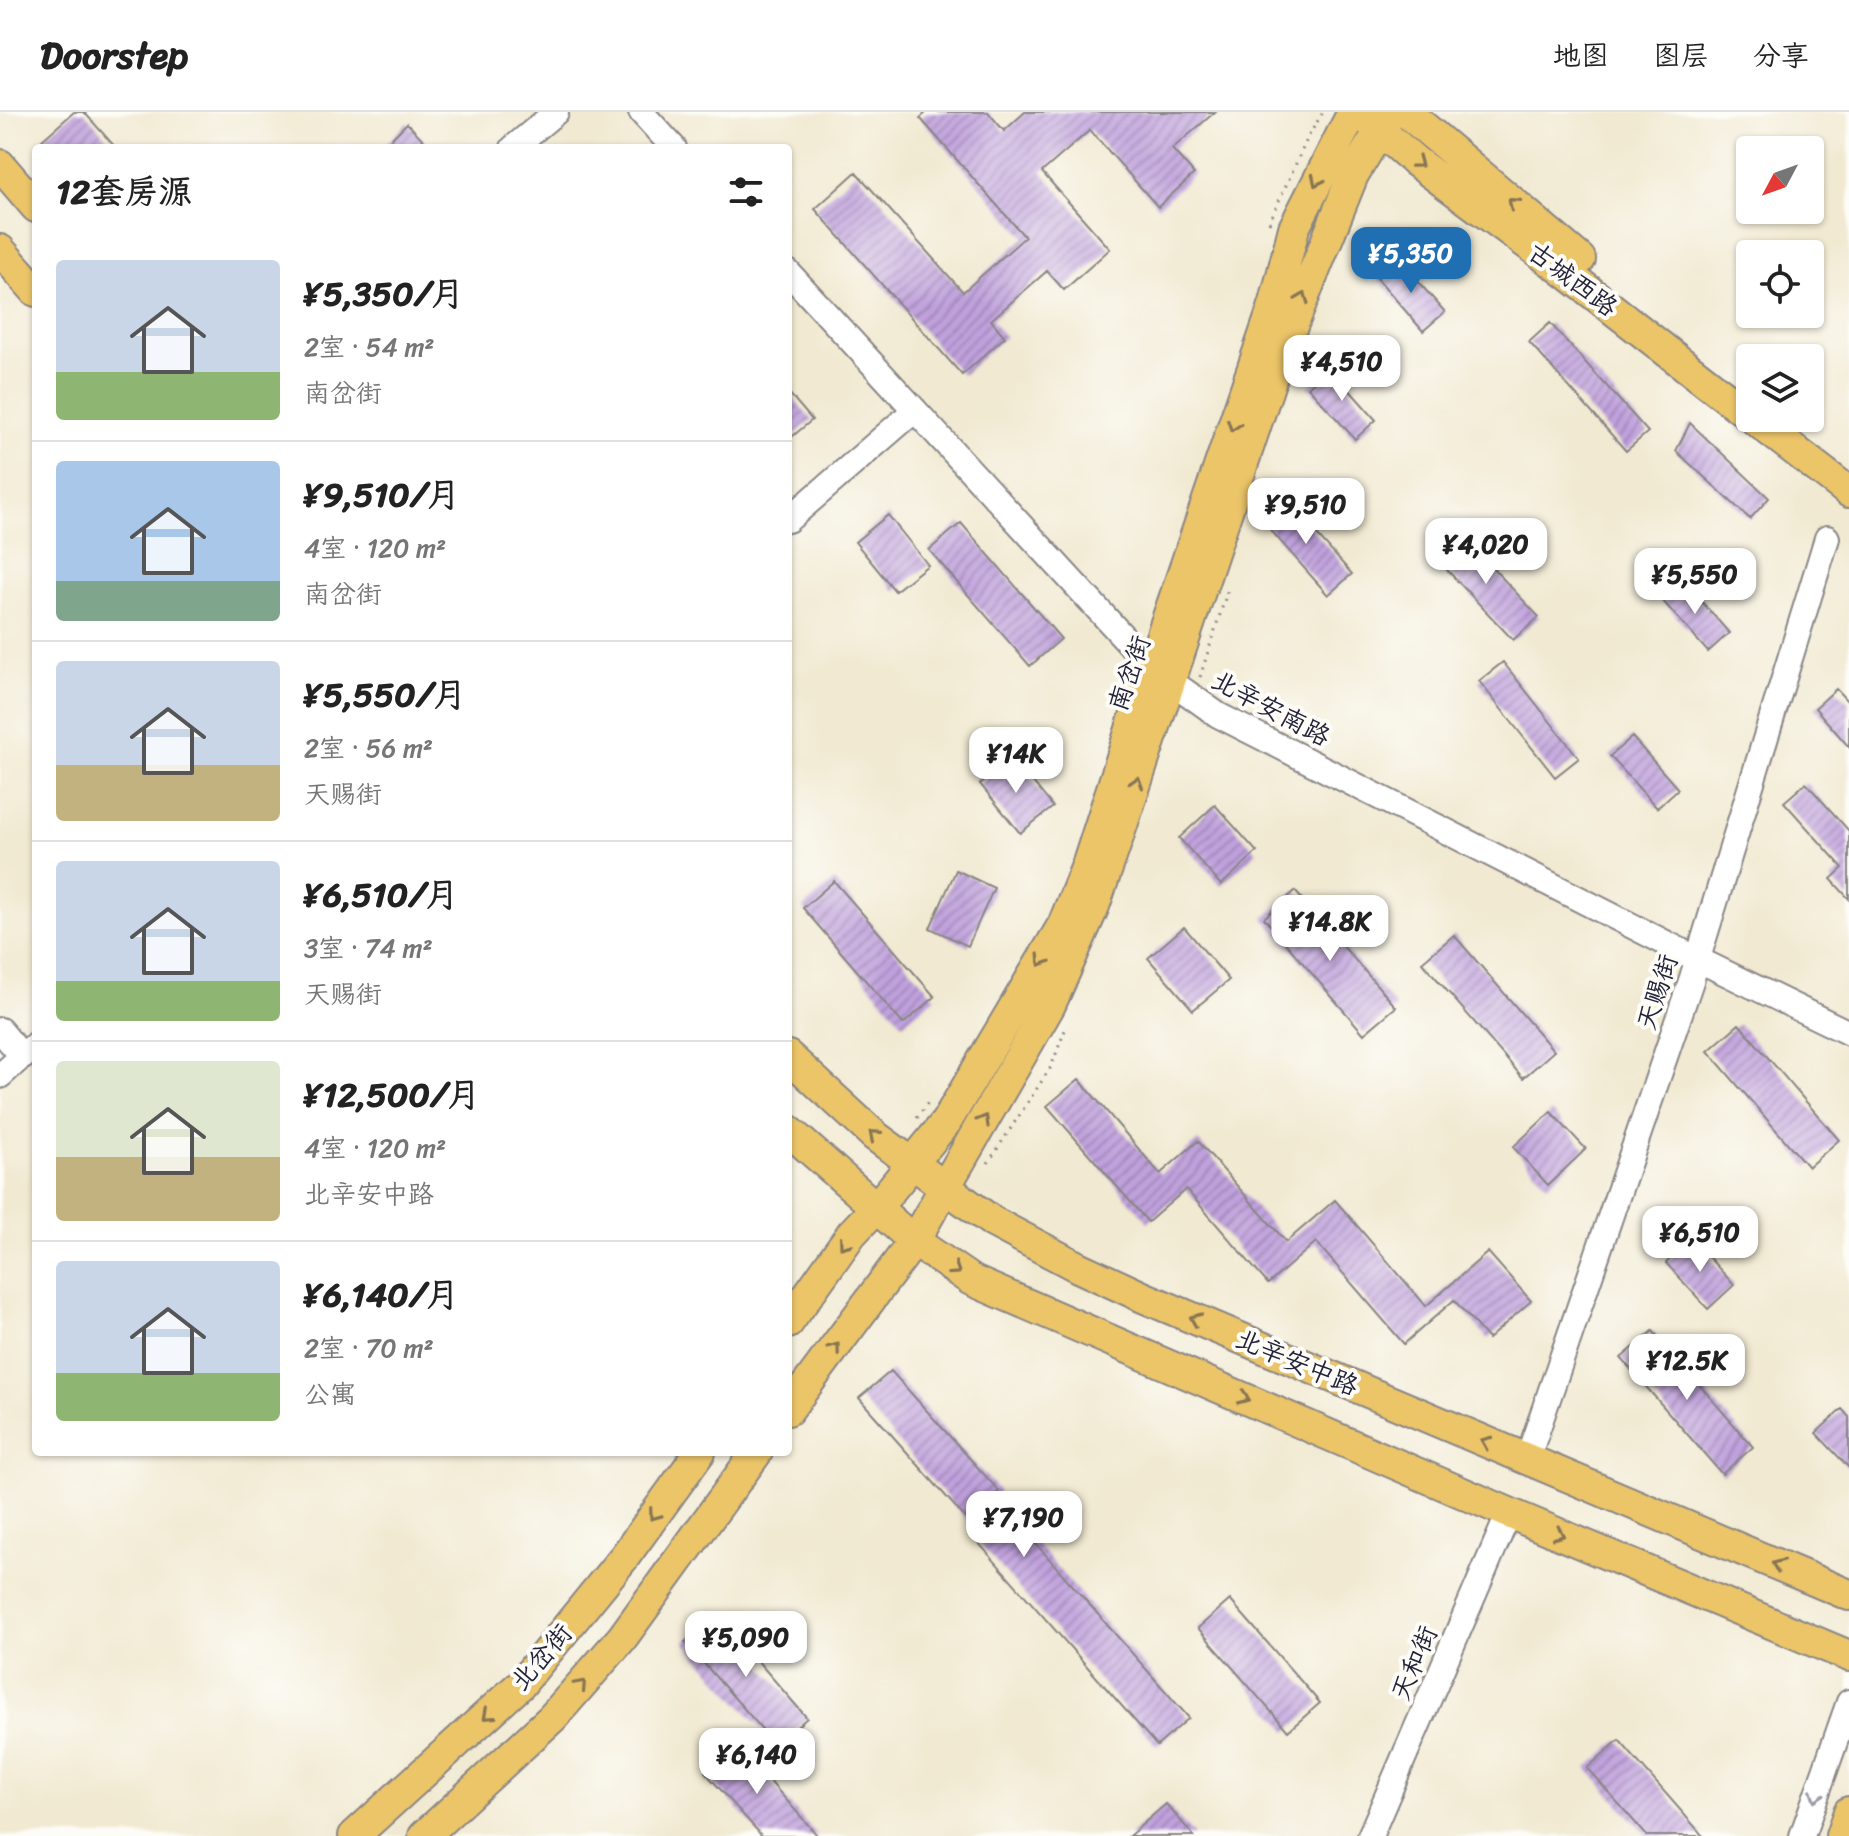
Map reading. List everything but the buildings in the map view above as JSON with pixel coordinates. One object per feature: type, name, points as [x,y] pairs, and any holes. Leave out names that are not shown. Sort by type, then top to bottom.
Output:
[{"type":"main road","name":"南岔街","points":[[945,1187],[1050,1005],[1094,906],[1160,675],[1275,303],[1294,228],[1353,112]]},
{"type":"main road","name":"古城西路","points":[[1406,112],[1567,249],[1736,379]]},
{"type":"main road","name":"南岔街","points":[[905,1158],[946,1122],[1063,925],[1272,376],[1377,119]]},
{"type":"main road","name":"古城西路","points":[[1377,119],[1560,268],[1736,405]]},
{"type":"main road","points":[[0,165],[32,202]]},
{"type":"main road","points":[[0,250],[32,286]]},
{"type":"main road","name":"古城西路","points":[[1771,432],[1849,492]]},
{"type":"main road","points":[[1804,432],[1849,467]]},
{"type":"main road","name":"北辛安中路","points":[[792,1059],[905,1158],[993,1222],[1078,1267],[1849,1595]]},
{"type":"main road","name":"北辛安中路","points":[[792,1134],[914,1241],[971,1280],[1849,1656]]},
{"type":"main road","points":[[792,1317],[852,1233],[876,1208],[905,1158]]},
{"type":"main road","points":[[792,1405],[914,1241],[945,1187]]},
{"type":"main road","name":"北岔街","points":[[354,1836],[520,1685],[625,1556],[697,1456]]},
{"type":"main road","name":"北岔街","points":[[424,1836],[552,1718],[622,1638],[754,1456]]},
{"type":"main road","points":[[1841,1836],[1849,1812]]},
{"type":"street","points":[[518,144],[556,112]]},
{"type":"street","points":[[641,112],[670,144]]},
{"type":"street","name":"北辛安南路","points":[[792,276],[1160,675],[1218,715],[1849,1033]]},
{"type":"street","points":[[792,517],[915,410]]},
{"type":"street","name":"天赐街","points":[[1527,1460],[1697,959],[1827,538]]},
{"type":"street","points":[[0,1030],[29,1050],[0,1076]]},
{"type":"street","name":"天和街","points":[[1370,1836],[1509,1513]]},
{"type":"street","points":[[1802,1836],[1849,1702]]},
{"type":"path","points":[[1268,229],[1277,202],[1323,112]]},
{"type":"path","points":[[905,1158],[918,1115],[937,1091]]}]
